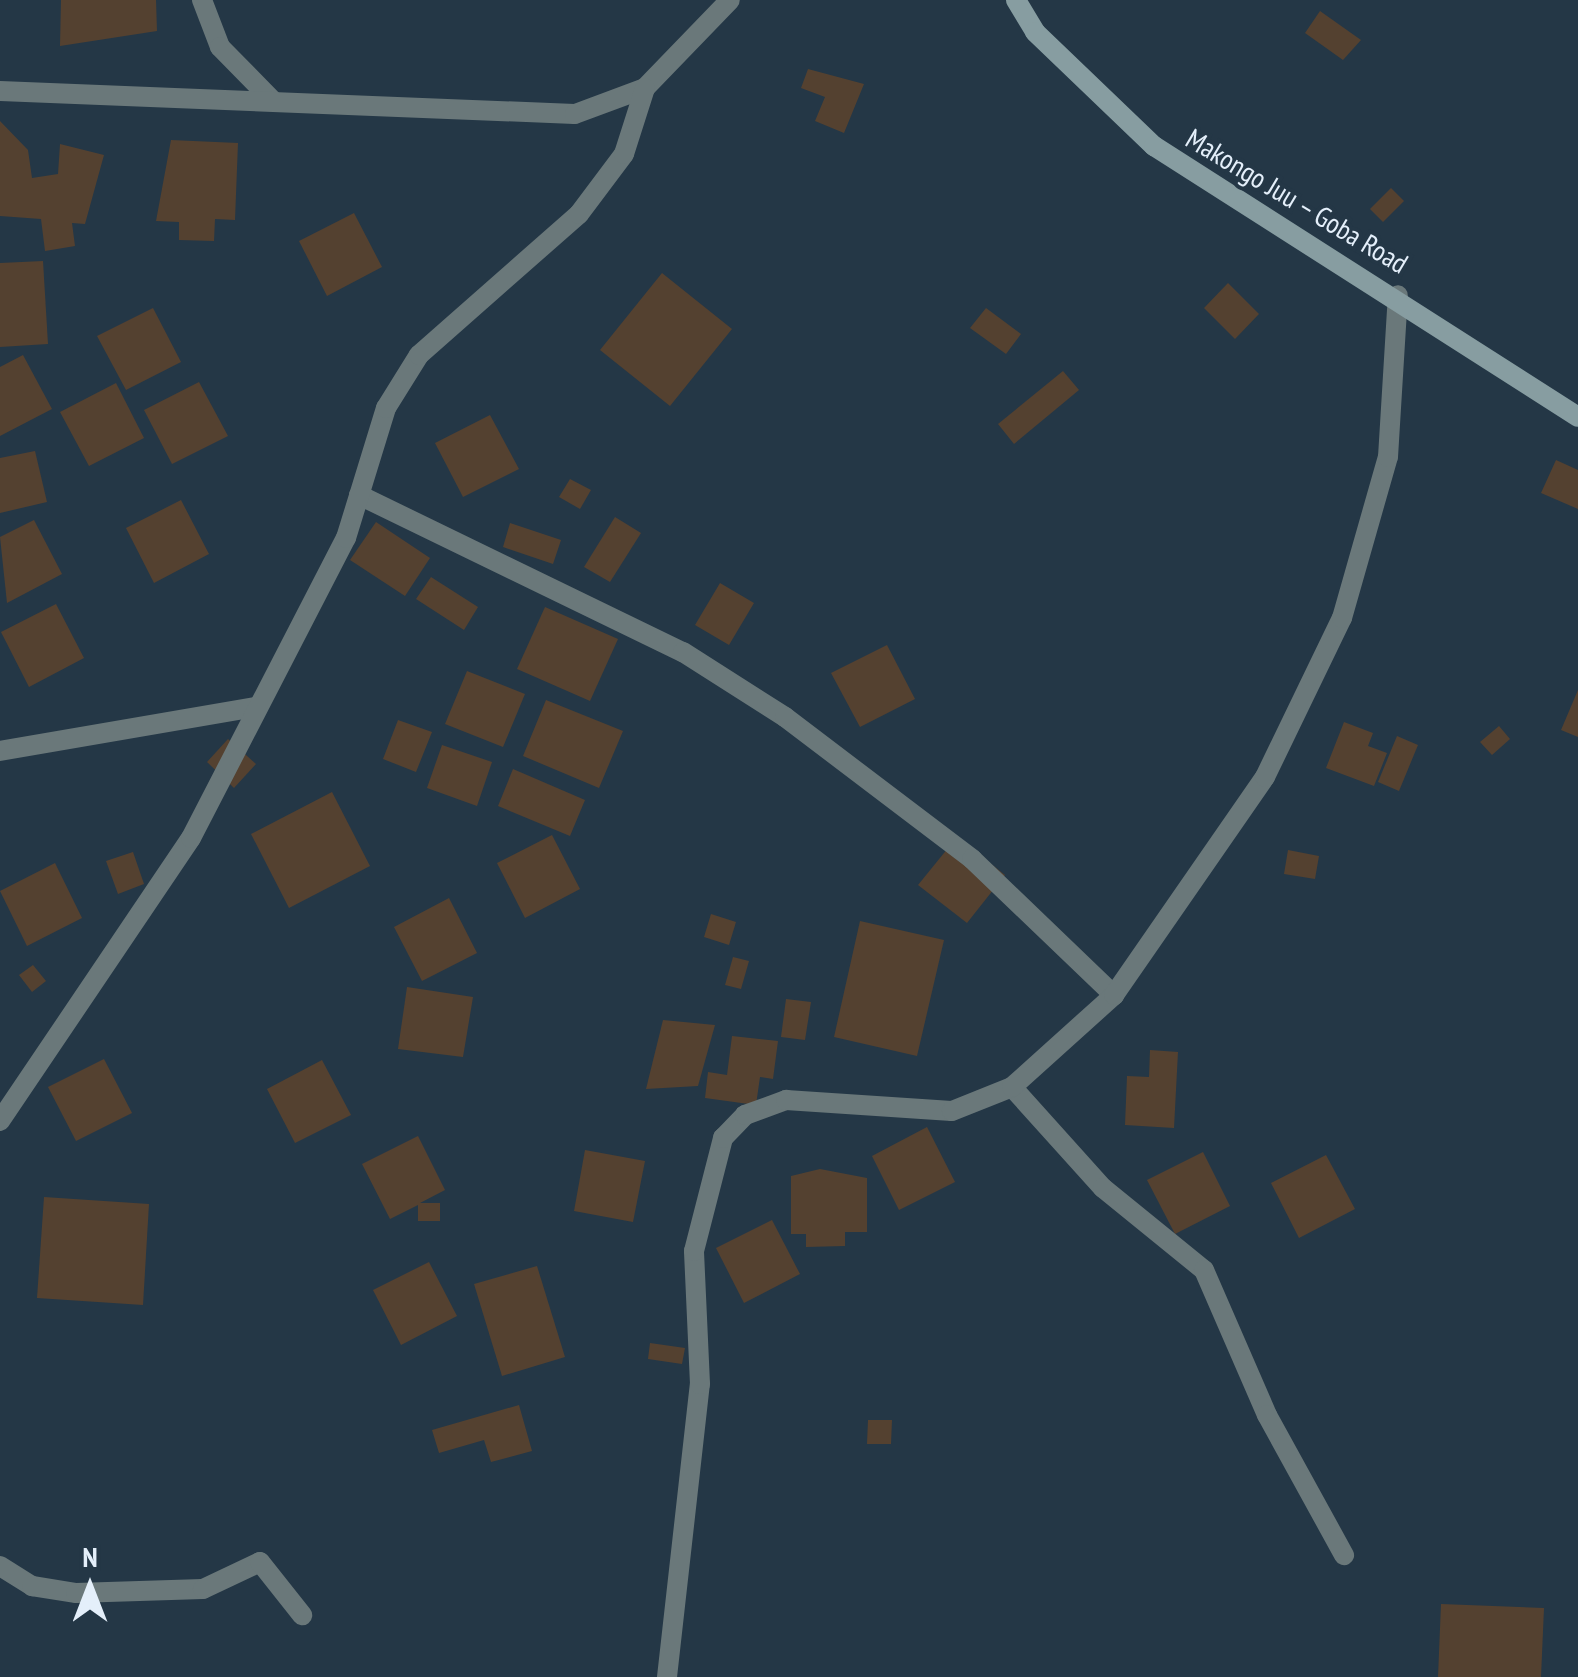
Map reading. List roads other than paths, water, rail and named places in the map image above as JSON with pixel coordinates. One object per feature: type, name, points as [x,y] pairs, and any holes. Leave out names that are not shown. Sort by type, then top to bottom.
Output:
[{"type":"street","points":[[202,0],[220,47],[273,101]]},
{"type":"street","points":[[0,91],[540,116],[607,106],[644,88],[730,0]]},
{"type":"street","name":"Makongo Juu – Goba Road","points":[[1016,0],[1035,32],[1154,146],[1398,295],[1578,417]]},
{"type":"street","points":[[0,1121],[190,838],[359,495],[386,408],[419,355],[579,214],[624,154],[644,88]]},
{"type":"street","points":[[667,1677],[700,1384],[694,1252],[722,1138],[745,1115],[786,1100],[952,1111],[1012,1087],[1114,995],[1265,776],[1342,618],[1388,456],[1398,295]]},
{"type":"street","points":[[359,495],[683,652],[785,718],[972,859],[1114,995]]},
{"type":"street","points":[[0,751],[256,707]]},
{"type":"street","points":[[1012,1087],[1103,1188],[1204,1270],[1267,1415],[1344,1555]]},
{"type":"street","points":[[0,1566],[32,1586],[76,1592],[203,1589],[260,1562],[302,1615]]}]
